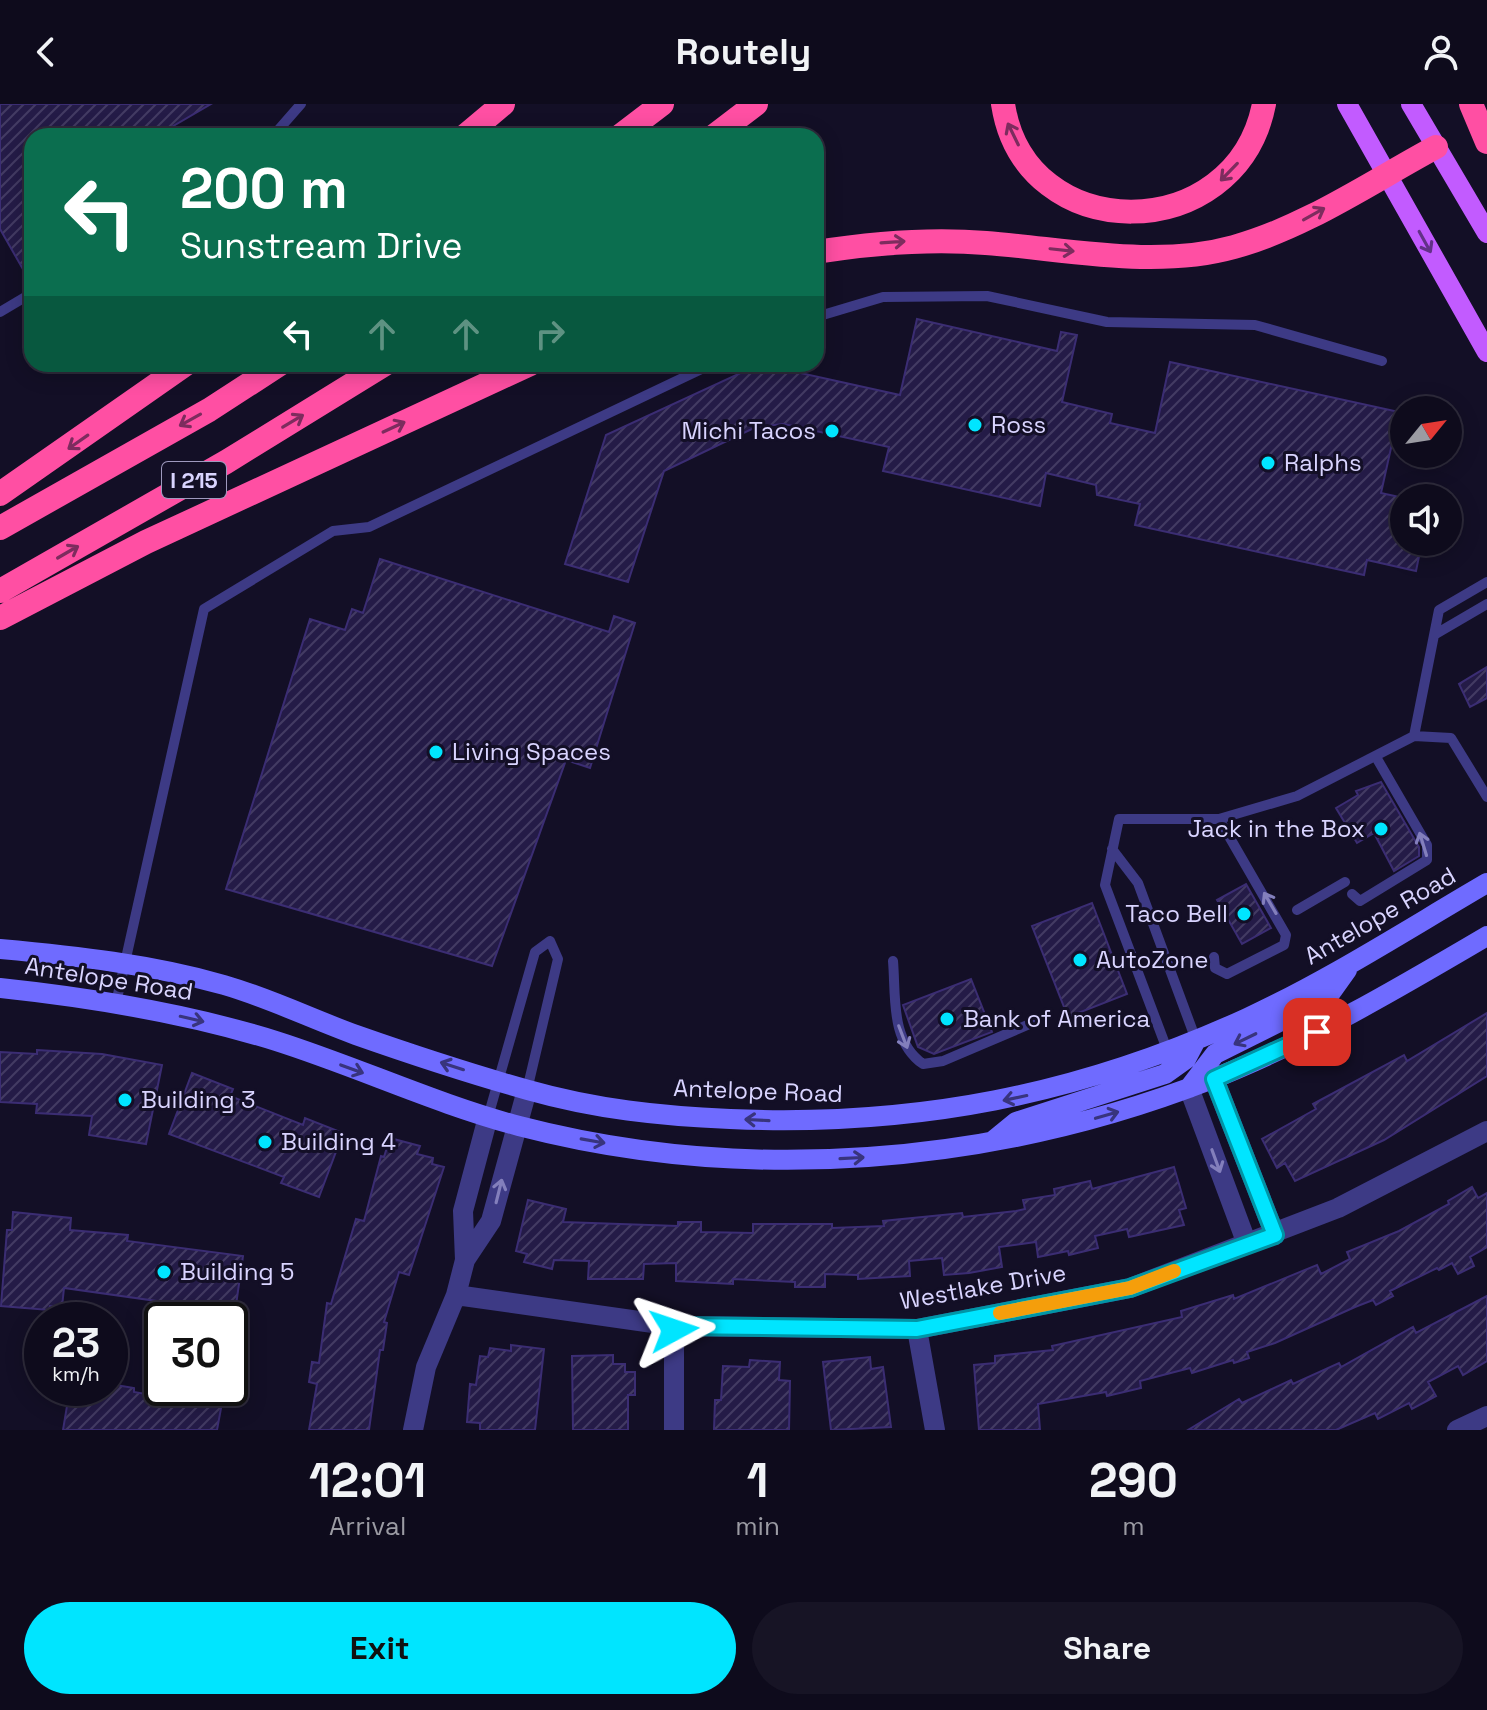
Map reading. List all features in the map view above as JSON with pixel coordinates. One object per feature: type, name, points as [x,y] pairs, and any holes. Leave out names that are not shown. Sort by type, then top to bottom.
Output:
[{"type":"highway","points":[[474,128],[503,104]]},
{"type":"highway","points":[[630,128],[662,104]]},
{"type":"highway","points":[[724,128],[756,104]]},
{"type":"highway","points":[[1003,104],[1021,150],[1050,183],[1084,204],[1134,213],[1172,208],[1215,186],[1246,152],[1264,104]]},
{"type":"highway","points":[[1471,104],[1487,142]]},
{"type":"highway","points":[[824,251],[892,241],[930,240],[1135,256],[1203,253],[1232,248],[1299,222],[1436,147]]},
{"type":"highway","points":[[0,494],[175,372]]},
{"type":"highway","name":"I 215","points":[[0,528],[209,410],[268,372]]},
{"type":"highway","name":"I 215","points":[[0,591],[226,462],[372,372]]},
{"type":"highway","points":[[0,618],[146,542],[513,372]]},
{"type":"main road","points":[[1347,104],[1487,352]]},
{"type":"main road","points":[[1411,104],[1487,233]]},
{"type":"main road","name":"Antelope Road","points":[[0,949],[123,961],[226,986],[356,1035],[527,1090],[599,1109],[791,1122],[874,1119],[965,1108],[1049,1091],[1168,1052],[1352,963],[1487,883]]},
{"type":"main road","name":"Antelope Road","points":[[0,988],[116,1003],[278,1042],[488,1117],[671,1153],[762,1159],[915,1154],[990,1143],[1073,1125],[1214,1079],[1362,1008],[1487,936]]},
{"type":"main road","points":[[1189,1088],[1215,1054],[1327,998],[1352,963]]},
{"type":"main road","points":[[990,1143],[1016,1122],[1165,1074],[1186,1059],[1196,1040]]},
{"type":"street","points":[[1214,1079],[1275,1235]]},
{"type":"street","points":[[1189,1088],[1247,1244]]},
{"type":"street","points":[[465,1260],[491,1221],[527,1090]]},
{"type":"street","points":[[413,1430],[426,1367],[456,1295],[465,1260],[463,1211],[488,1117]]},
{"type":"street","name":"Westlake Drive","points":[[456,1295],[674,1326],[917,1329],[1130,1288],[1275,1235],[1365,1195],[1487,1131]]},
{"type":"street","points":[[674,1326],[674,1430]]},
{"type":"street","points":[[917,1329],[935,1430]]},
{"type":"street","points":[[1457,1430],[1487,1416]]},
{"type":"lane","points":[[280,128],[301,104]]},
{"type":"lane","points":[[824,315],[883,297],[987,296],[1107,322],[1255,325],[1382,361]]},
{"type":"lane","points":[[0,312],[24,298]]},
{"type":"lane","points":[[116,1003],[204,609],[333,531],[369,527],[695,372]]},
{"type":"lane","points":[[1414,736],[1439,610],[1487,582]]},
{"type":"lane","points":[[1434,635],[1487,604]]},
{"type":"lane","points":[[1168,1052],[1105,885],[1119,819],[1219,819],[1297,796],[1414,736],[1451,738],[1487,797]]},
{"type":"lane","points":[[1352,894],[1360,901],[1427,860],[1427,845],[1376,757]]},
{"type":"lane","points":[[1214,957],[1215,968],[1227,974],[1284,945],[1286,935],[1219,819]]},
{"type":"lane","points":[[1112,849],[1138,883],[1196,1040]]},
{"type":"lane","points":[[1297,910],[1345,882]]},
{"type":"lane","points":[[488,1117],[496,1080],[535,952],[550,941],[558,959],[527,1090]]},
{"type":"lane","points":[[893,961],[896,1018],[901,1037],[910,1055],[923,1064],[943,1061],[1032,1023]]},
{"type":"building","points":[[0,104],[211,104],[170,128],[24,128],[24,271],[0,229]]},
{"type":"building","points":[[917,319],[1057,351],[1061,332],[1077,335],[1062,402],[1112,414],[1110,423],[1155,433],[1170,362],[1390,410],[1390,452],[1381,493],[1390,495],[1390,556],[1419,556],[1416,571],[1367,560],[1364,575],[1135,525],[1140,504],[1097,495],[1096,485],[1046,473],[1040,506],[883,471],[889,447],[784,424],[756,427],[664,471],[628,582],[565,564],[606,435],[743,372],[796,372],[900,395]]},
{"type":"building","points":[[380,559],[609,632],[614,616],[635,623],[590,768],[566,760],[492,966],[226,889],[310,619],[345,630],[352,609],[363,613]]},
{"type":"building","points":[[1487,667],[1487,698],[1470,707],[1459,684]]},
{"type":"building","points":[[1381,782],[1419,847],[1419,856],[1394,871],[1374,833],[1357,843],[1336,808],[1358,795],[1356,791]]},
{"type":"building","name":"Taco Bell","points":[[1246,884],[1271,928],[1242,944],[1217,900]]},
{"type":"building","name":"AutoZone","points":[[1092,903],[1127,994],[1068,1017],[1032,926]]},
{"type":"building","name":"Bank of America","points":[[971,979],[992,1032],[934,1054],[918,1047],[903,1005]]},
{"type":"building","points":[[1487,1013],[1487,1076],[1384,1140],[1295,1181],[1285,1163],[1277,1168],[1262,1139],[1316,1109],[1313,1104],[1404,1055],[1407,1061]]},
{"type":"building","points":[[37,1050],[102,1054],[162,1065],[146,1144],[89,1135],[92,1116],[36,1113],[37,1104],[0,1102],[0,1052],[37,1054]]},
{"type":"building","name":"Building 4","points":[[192,1073],[233,1089],[230,1096],[303,1125],[305,1118],[343,1133],[319,1197],[281,1183],[284,1177],[169,1134]]},
{"type":"building","points":[[390,1138],[420,1146],[417,1154],[433,1158],[432,1164],[444,1167],[409,1275],[399,1272],[384,1322],[387,1323],[383,1350],[380,1350],[369,1430],[309,1430],[317,1384],[309,1382],[312,1362],[319,1363],[327,1303],[331,1304],[356,1219],[364,1221],[381,1156],[384,1157]]},
{"type":"building","points":[[1174,1167],[1186,1208],[1179,1210],[1184,1225],[1129,1237],[1127,1229],[1095,1236],[1098,1248],[1069,1255],[1068,1251],[1038,1257],[1036,1242],[999,1247],[1002,1267],[969,1273],[944,1275],[942,1258],[909,1261],[910,1276],[858,1279],[858,1275],[825,1274],[825,1287],[795,1287],[795,1282],[733,1279],[733,1284],[676,1281],[676,1263],[644,1264],[643,1279],[588,1279],[589,1261],[554,1260],[552,1269],[524,1262],[527,1254],[516,1251],[528,1200],[566,1209],[563,1222],[678,1226],[678,1222],[701,1222],[701,1232],[753,1233],[753,1224],[832,1224],[832,1228],[884,1226],[883,1221],[1016,1211],[1025,1209],[1023,1200],[1055,1195],[1054,1189],[1090,1181],[1092,1189]]},
{"type":"building","points":[[1472,1187],[1478,1198],[1487,1193],[1487,1247],[1470,1257],[1474,1266],[1458,1274],[1452,1263],[1439,1270],[1437,1268],[1390,1291],[1393,1296],[1376,1305],[1373,1300],[1355,1307],[1275,1343],[1247,1352],[1249,1358],[1234,1363],[1233,1360],[1192,1373],[1190,1368],[1140,1381],[1141,1388],[1107,1396],[1106,1392],[1038,1404],[1040,1430],[979,1430],[974,1365],[995,1363],[995,1356],[1053,1350],[1052,1346],[1182,1317],[1181,1311],[1233,1295],[1234,1299],[1317,1265],[1321,1274],[1350,1259],[1347,1252],[1399,1231],[1449,1204],[1448,1201]]},
{"type":"building","points":[[13,1212],[71,1218],[70,1230],[128,1235],[127,1241],[243,1256],[236,1302],[164,1302],[64,1288],[63,1302],[24,1302],[24,1308],[1,1306],[7,1230],[12,1230]]},
{"type":"building","points":[[1487,1296],[1487,1361],[1463,1375],[1458,1366],[1428,1382],[1436,1396],[1412,1409],[1409,1403],[1378,1419],[1375,1413],[1336,1430],[1188,1430],[1239,1399],[1242,1403],[1291,1380],[1293,1384],[1339,1363],[1341,1367],[1413,1327],[1416,1333]]},
{"type":"building","points":[[511,1345],[544,1349],[535,1430],[480,1430],[480,1423],[467,1422],[470,1384],[476,1385],[480,1356],[488,1357],[490,1348],[511,1351]]},
{"type":"building","points":[[613,1355],[613,1364],[625,1364],[625,1372],[635,1372],[635,1395],[628,1395],[628,1430],[573,1430],[572,1356]]},
{"type":"building","points":[[870,1357],[871,1369],[883,1367],[891,1427],[831,1430],[823,1362]]},
{"type":"building","points":[[750,1360],[780,1362],[779,1380],[790,1381],[789,1430],[714,1430],[715,1400],[721,1400],[723,1366],[749,1367]]},
{"type":"building","points":[[128,1387],[144,1394],[144,1406],[221,1406],[217,1430],[63,1430],[67,1406],[128,1406]]},
{"type":"slow traffic","points":[[1000,1313],[1130,1288],[1174,1271]]},
{"type":"place","name":"Ross","points":[[975,425]]},
{"type":"place","name":"Michi Tacos","points":[[832,431]]},
{"type":"place","name":"Ralphs","points":[[1268,463]]},
{"type":"place","name":"Living Spaces","points":[[436,752]]},
{"type":"place","name":"Jack in the Box","points":[[1381,829]]},
{"type":"place","name":"Taco Bell","points":[[1244,914]]},
{"type":"place","name":"AutoZone","points":[[1080,960]]},
{"type":"place","name":"Bank of America","points":[[947,1019]]},
{"type":"place","name":"Building 3","points":[[125,1100]]},
{"type":"place","name":"Building 4","points":[[265,1142]]},
{"type":"place","name":"Building 5","points":[[164,1272]]},
{"type":"route","points":[[674,1330],[674,1326],[917,1329],[1130,1288],[1275,1235],[1214,1079],[1317,1032]]}]
